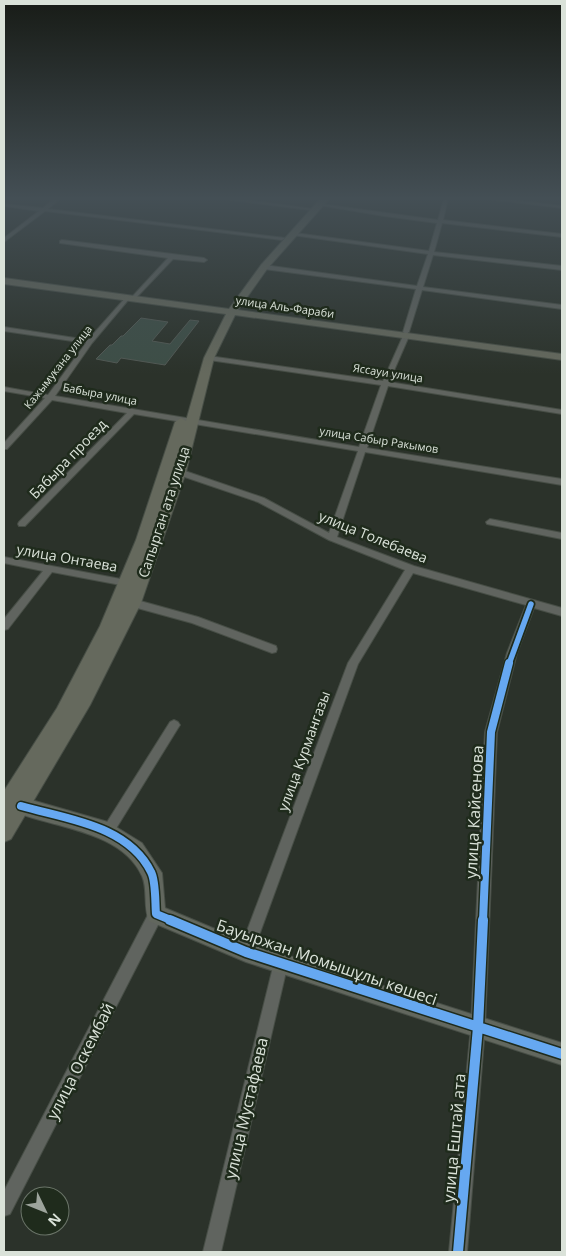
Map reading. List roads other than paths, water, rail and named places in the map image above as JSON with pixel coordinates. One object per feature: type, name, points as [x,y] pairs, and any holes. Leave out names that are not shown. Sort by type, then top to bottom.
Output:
[{"type":"main road","name":"Сапырган ата улица","points":[[12,807],[84,700],[133,603],[179,472],[187,420],[201,358],[256,266],[266,257]]},
{"type":"main road","name":"Сапырган ата улица","points":[[4,832],[12,807],[95,654],[126,583],[228,310],[272,257]]},
{"type":"main road","name":"улица Аль-Фараби","points":[[4,280],[562,355]]},
{"type":"street","points":[[172,257],[204,260]]},
{"type":"street","name":"Кажымукана улица","points":[[4,447],[51,396],[90,342],[172,257]]},
{"type":"street","points":[[332,538],[385,383],[406,334],[429,257]]},
{"type":"street","points":[[462,257],[562,268]]},
{"type":"street","points":[[264,267],[562,307]]},
{"type":"street","points":[[4,329],[90,342]]},
{"type":"street","name":"Яссауи улица","points":[[209,358],[385,383],[562,412]]},
{"type":"street","name":"Бабыра улица","points":[[4,389],[187,420]]},
{"type":"street","name":"Бабыра проезд","points":[[22,524],[132,412]]},
{"type":"street","name":"улица Сабыр Ракымов","points":[[187,420],[562,482]]},
{"type":"street","name":"улица Толебаева","points":[[179,472],[261,500],[332,538],[411,569],[562,612]]},
{"type":"street","points":[[490,522],[562,536]]},
{"type":"street","name":"улица Онтаева","points":[[4,560],[126,583]]},
{"type":"street","points":[[4,626],[50,569]]},
{"type":"street","name":"улица Курмангазы","points":[[246,952],[353,663],[411,569]]},
{"type":"street","points":[[133,603],[194,620],[272,649]]},
{"type":"street","name":"улица Кайсенова","points":[[478,1027],[491,732],[512,654],[531,604]]},
{"type":"street","points":[[108,831],[174,725]]},
{"type":"street","points":[[12,807],[108,831],[134,850],[152,872],[156,914]]},
{"type":"street","name":"Бауыржан Момышұлы көшесі","points":[[156,914],[246,952],[562,1054]]},
{"type":"street","name":"улица Оскембай","points":[[4,1208],[156,914]]},
{"type":"street","name":"улица Мустафаева","points":[[212,1252],[280,963]]},
{"type":"street","name":"улица Ештай ата","points":[[458,1252],[478,1027]]}]
